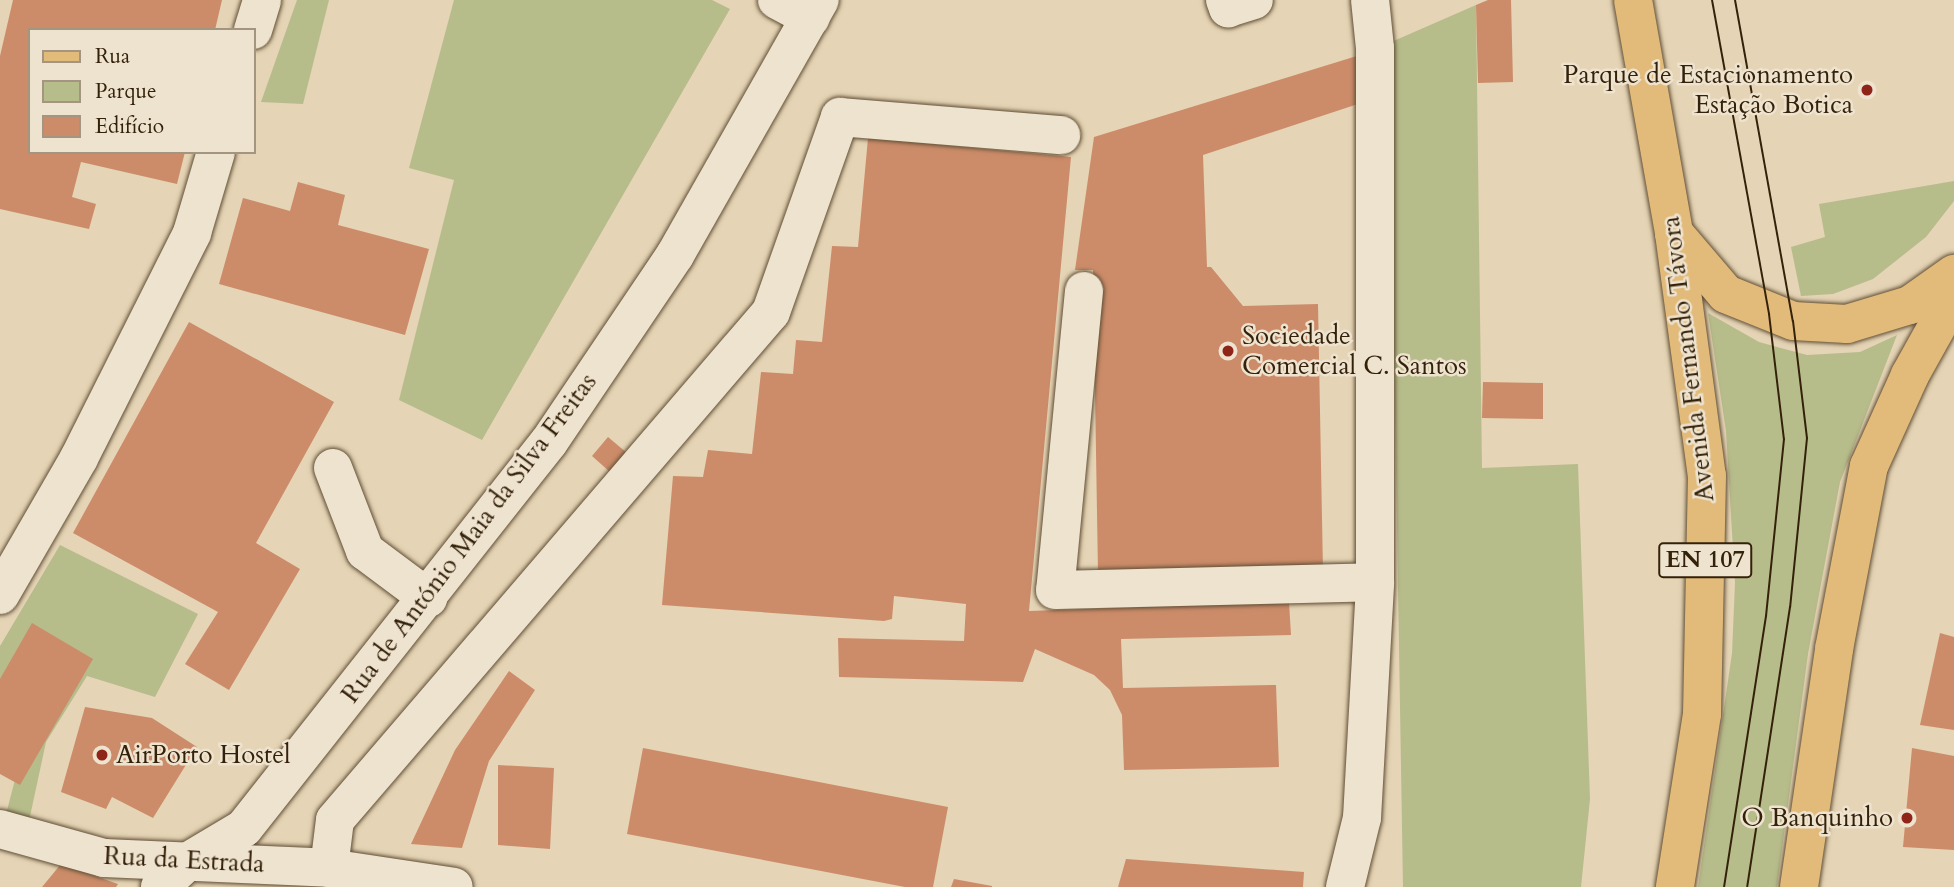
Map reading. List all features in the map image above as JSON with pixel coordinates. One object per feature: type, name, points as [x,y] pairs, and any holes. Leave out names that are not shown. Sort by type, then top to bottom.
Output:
[{"type":"main road","name":"Avenida Fernando Távora","points":[[1633,0],[1674,233],[1707,476],[1703,714],[1675,887]]},
{"type":"main road","points":[[1674,233],[1726,294],[1793,321],[1847,324],[1910,306],[1954,274]]},
{"type":"main road","points":[[1799,887],[1834,649],[1870,466],[1910,375],[1954,296]]},
{"type":"street","points":[[254,28],[262,0]]},
{"type":"street","points":[[777,0],[815,9]]},
{"type":"street","points":[[1226,0],[1228,8],[1254,0]]},
{"type":"street","points":[[1345,887],[1362,818],[1375,582],[1376,48],[1370,0]]},
{"type":"street","name":"Rua de António Maia da Silva Freitas","points":[[174,874],[244,828],[550,442],[675,255],[815,9]]},
{"type":"street","points":[[330,868],[335,820],[771,312],[840,117],[1061,135]]},
{"type":"street","points":[[0,596],[79,458],[192,233],[215,154]]},
{"type":"street","points":[[1084,291],[1055,590],[1375,582]]},
{"type":"street","points":[[334,468],[365,551],[428,598]]},
{"type":"street","name":"Rua da Estrada","points":[[0,829],[174,874],[330,868],[454,887]]},
{"type":"green space","points":[[297,0],[329,0],[303,104],[261,102]]},
{"type":"green space","points":[[454,0],[712,0],[730,9],[482,440],[399,400],[454,180],[409,168]]},
{"type":"green space","points":[[1476,5],[1482,468],[1578,464],[1590,799],[1581,887],[1403,887],[1389,43]]},
{"type":"green space","points":[[1954,181],[1954,201],[1926,237],[1873,279],[1833,294],[1801,296],[1791,247],[1825,237],[1819,204]]},
{"type":"green space","points":[[1708,313],[1759,342],[1807,355],[1860,352],[1897,335],[1840,482],[1808,654],[1777,887],[1698,887],[1732,653],[1735,583],[1726,431]]},
{"type":"green space","points":[[60,545],[198,614],[155,697],[87,676],[46,742],[29,821],[6,814],[16,776],[0,771],[0,646]]},
{"type":"building","points":[[13,0],[222,0],[215,28],[28,28],[28,154],[184,154],[177,184],[81,162],[72,197],[96,204],[89,229],[0,209],[0,56]]},
{"type":"building","points":[[1488,0],[1511,0],[1513,82],[1478,83],[1476,5]]},
{"type":"building","points":[[1360,55],[1361,103],[1203,155],[1207,267],[1211,267],[1243,306],[1318,304],[1323,571],[1098,573],[1093,270],[1075,270],[1094,137]]},
{"type":"building","points":[[868,138],[1071,157],[1029,611],[1289,602],[1291,635],[1121,639],[1123,688],[1276,685],[1279,767],[1124,770],[1122,715],[1110,690],[1094,675],[1035,649],[1023,682],[839,677],[838,638],[964,641],[966,604],[894,596],[892,619],[884,621],[662,605],[673,476],[703,477],[708,450],[752,454],[761,372],[793,374],[796,340],[822,342],[832,246],[858,247]]},
{"type":"building","points":[[298,182],[345,195],[338,225],[429,249],[405,335],[219,284],[243,198],[290,211]]},
{"type":"building","points":[[189,322],[334,402],[256,543],[300,569],[229,690],[185,664],[218,612],[73,533]]},
{"type":"building","points":[[1483,382],[1543,383],[1543,419],[1482,418]]},
{"type":"building","points":[[608,437],[627,453],[610,472],[592,456]]},
{"type":"building","points":[[32,623],[93,659],[20,785],[0,774],[0,679]]},
{"type":"building","points":[[1940,633],[1954,637],[1954,730],[1920,725]]},
{"type":"building","points":[[509,671],[535,690],[489,761],[462,848],[411,844],[455,750]]},
{"type":"building","points":[[85,707],[152,718],[197,747],[153,818],[112,797],[106,809],[61,792]]},
{"type":"building","points":[[643,748],[948,807],[933,887],[905,887],[627,834]]},
{"type":"building","points":[[1912,748],[1954,756],[1954,850],[1903,847]]},
{"type":"building","points":[[498,765],[554,768],[550,849],[498,845]]},
{"type":"building","points":[[1126,859],[1304,872],[1303,887],[1118,887]]},
{"type":"building","points":[[61,864],[118,884],[116,887],[42,887]]},
{"type":"building","points":[[954,879],[992,886],[992,887],[951,887]]},
{"type":"tram line","points":[[1712,0],[1769,314],[1784,439],[1766,616],[1724,887]]},
{"type":"tram line","points":[[1735,0],[1793,321],[1807,438],[1790,607],[1747,887]]},
{"type":"place","name":"Parque de Estacionamento Estação Botica","points":[[1867,90]]},
{"type":"place","name":"Sociedade Comercial C. Santos","points":[[1228,351]]},
{"type":"place","name":"AirPorto Hostel","points":[[102,755]]},
{"type":"place","name":"O Banquinho","points":[[1907,818]]}]
